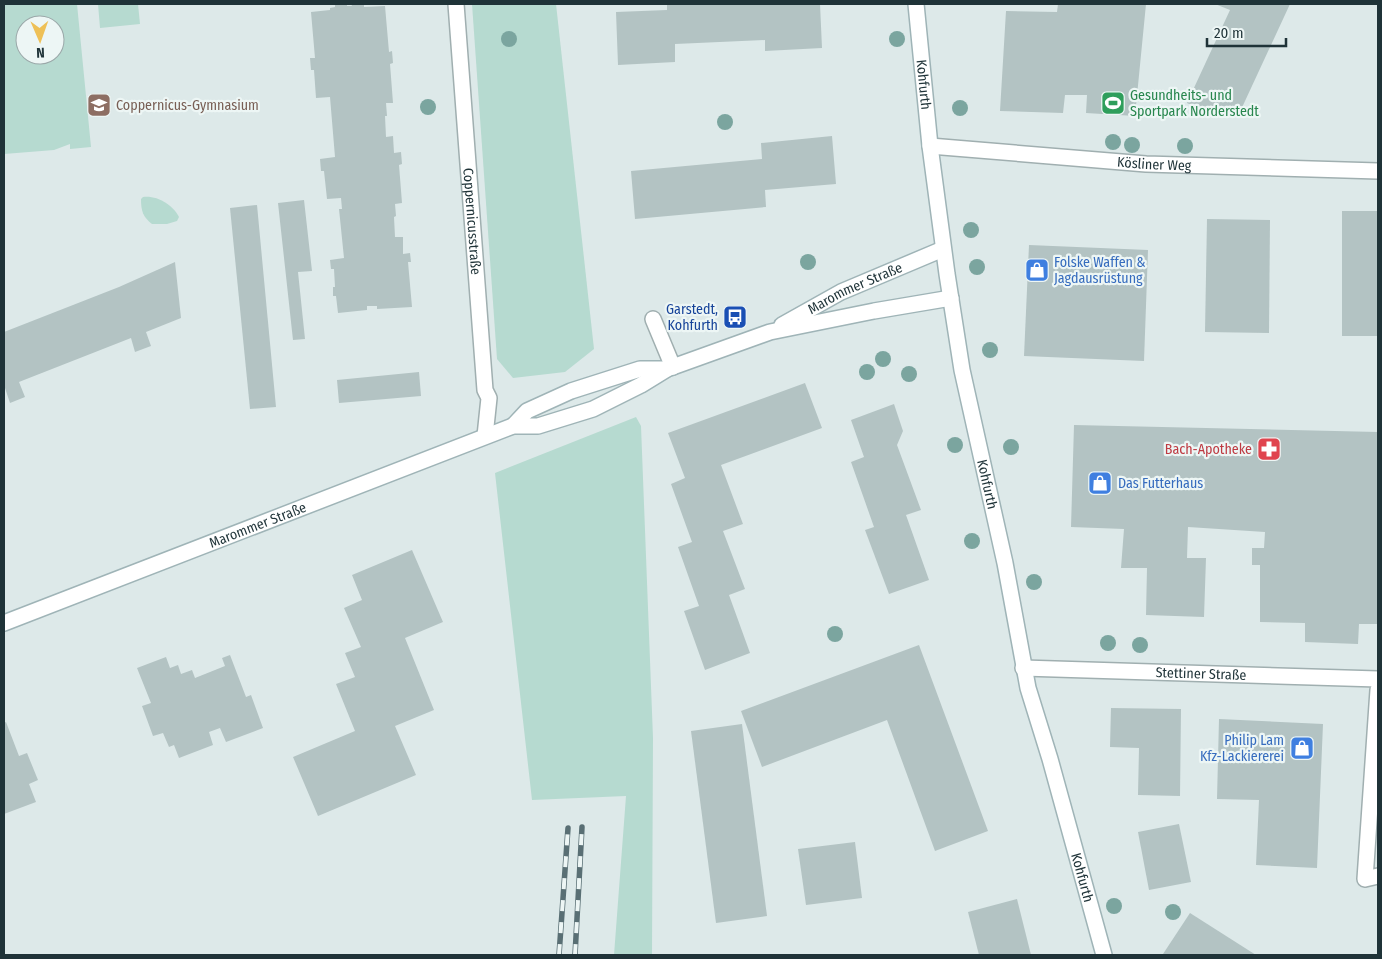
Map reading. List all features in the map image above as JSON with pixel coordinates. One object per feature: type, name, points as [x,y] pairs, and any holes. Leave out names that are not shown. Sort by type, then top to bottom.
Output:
[{"type":"street","name":"Coppernicusstraße","points":[[456,4],[485,390],[489,398],[485,436]]},
{"type":"street","name":"Kohfurth","points":[[916,4],[930,146],[943,248],[962,370],[1005,563],[1023,668],[1104,955]]},
{"type":"street","name":"Kösliner Weg","points":[[930,146],[1146,164],[1378,171]]},
{"type":"street","name":"Marommer Straße","points":[[770,332],[841,292],[943,248]]},
{"type":"street","name":"Marommer Straße","points":[[4,623],[485,436],[513,426],[538,426],[593,409],[642,385],[670,368],[770,332],[874,310],[951,298]]},
{"type":"street","points":[[653,319],[670,368]]},
{"type":"street","name":"Marommer Straße","points":[[513,426],[528,411],[572,391],[640,370],[670,368]]},
{"type":"street","name":"Stettiner Straße","points":[[1023,668],[1378,679]]},
{"type":"street","points":[[1378,690],[1377,736],[1365,879],[1378,876]]},
{"type":"green space","points":[[4,4],[77,4],[91,147],[70,149],[70,144],[54,150],[4,154]]},
{"type":"green space","points":[[98,4],[138,4],[140,24],[100,28]]},
{"type":"green space","points":[[472,4],[556,4],[594,349],[565,372],[513,378],[497,359]]},
{"type":"green space","points":[[143,197],[159,199],[169,205],[179,217],[177,221],[167,224],[152,224],[146,219],[142,210],[141,199]]},
{"type":"green space","points":[[636,417],[641,426],[653,738],[652,955],[614,955],[626,796],[532,800],[495,473]]},
{"type":"building","points":[[335,4],[352,6],[351,4],[364,4],[364,7],[385,6],[389,52],[392,51],[393,63],[390,64],[393,103],[386,103],[386,137],[393,136],[394,153],[401,152],[402,164],[399,165],[402,203],[395,204],[395,237],[403,237],[403,254],[410,253],[411,262],[408,262],[412,307],[377,309],[377,306],[367,306],[367,310],[338,313],[336,296],[333,296],[333,287],[335,287],[334,269],[331,269],[330,260],[344,258],[339,209],[342,209],[341,198],[327,199],[324,171],[321,171],[320,159],[335,157],[330,97],[316,98],[314,70],[311,70],[310,58],[315,58],[311,12],[330,10],[330,8],[335,7]]},
{"type":"building","points":[[667,4],[820,4],[822,48],[765,51],[765,40],[675,44],[675,62],[618,65],[616,12],[667,10]]},
{"type":"building","points":[[1058,4],[1146,4],[1135,116],[1086,113],[1087,95],[1065,95],[1063,113],[1000,111],[1006,11],[1057,12]]},
{"type":"building","points":[[1215,4],[1290,4],[1239,114],[1214,116],[1187,103],[1230,10]]},
{"type":"building","points":[[832,136],[836,184],[765,190],[766,207],[635,219],[631,171],[762,159],[761,143]]},
{"type":"building","points":[[304,200],[312,271],[298,272],[305,339],[293,340],[278,203]]},
{"type":"building","points":[[257,205],[276,407],[250,409],[230,208]]},
{"type":"building","points":[[1342,211],[1378,211],[1378,336],[1342,336]]},
{"type":"building","points":[[1207,219],[1270,220],[1269,333],[1205,332]]},
{"type":"building","points":[[1029,245],[1148,250],[1144,361],[1024,356]]},
{"type":"building","points":[[175,262],[181,318],[146,332],[151,346],[135,352],[131,338],[19,382],[25,397],[10,403],[4,388],[4,332],[119,287]]},
{"type":"building","points":[[419,372],[421,396],[339,403],[337,380]]},
{"type":"building","points":[[805,383],[822,428],[721,465],[743,524],[723,531],[745,589],[729,595],[750,653],[705,670],[684,611],[699,606],[678,547],[692,542],[671,484],[685,478],[668,433]]},
{"type":"building","points":[[894,404],[903,431],[897,445],[921,510],[906,515],[929,580],[889,594],[865,530],[874,527],[851,462],[864,457],[851,420]]},
{"type":"building","points":[[1074,425],[1378,432],[1378,624],[1359,624],[1358,644],[1305,642],[1305,623],[1260,622],[1260,565],[1252,565],[1252,548],[1264,548],[1265,532],[1188,527],[1187,558],[1206,558],[1204,617],[1146,615],[1147,568],[1121,568],[1124,529],[1071,527]]},
{"type":"building","points":[[412,550],[443,622],[405,638],[434,710],[395,726],[416,775],[318,816],[293,757],[355,731],[336,684],[355,677],[345,653],[361,647],[344,608],[362,600],[352,575]]},
{"type":"building","points":[[919,645],[988,831],[935,851],[887,720],[762,767],[741,711]]},
{"type":"building","points":[[230,655],[246,697],[251,695],[263,728],[226,742],[220,728],[209,732],[213,745],[179,758],[174,745],[169,747],[163,733],[153,736],[142,706],[151,703],[137,668],[166,657],[170,668],[178,665],[181,674],[192,670],[195,678],[225,666],[222,658]]},
{"type":"building","points":[[1111,708],[1181,709],[1180,796],[1138,795],[1139,748],[1110,747]]},
{"type":"building","points":[[1219,719],[1323,724],[1317,868],[1256,865],[1259,800],[1217,799]]},
{"type":"building","points":[[6,722],[19,756],[27,753],[38,780],[29,784],[36,802],[4,814],[4,723]]},
{"type":"building","points":[[742,724],[767,916],[716,923],[691,731]]},
{"type":"building","points":[[1179,824],[1191,882],[1149,890],[1138,832]]},
{"type":"building","points":[[855,842],[862,898],[806,905],[798,849]]},
{"type":"building","points":[[1017,899],[1031,955],[979,955],[968,912]]},
{"type":"building","points":[[1190,913],[1256,955],[1163,954]]},
{"type":"railway","points":[[575,955],[582,827]]},
{"type":"railway","points":[[559,955],[568,828]]},
{"type":"place","name":"Gesundheits- und Sportpark Norderstedt","points":[[1113,103]]},
{"type":"place","name":"Coppernicus-Gymnasium","points":[[99,105]]},
{"type":"place","name":"Folske Waffen & Jagdausrüstung","points":[[1037,270]]},
{"type":"place","name":"Garstedt, Kohfurth","points":[[735,317]]},
{"type":"place","name":"Bach-Apotheke","points":[[1269,449]]},
{"type":"place","name":"Das Futterhaus","points":[[1100,483]]},
{"type":"place","name":"Philip Lam Kfz-Lackiererei","points":[[1302,748]]}]
